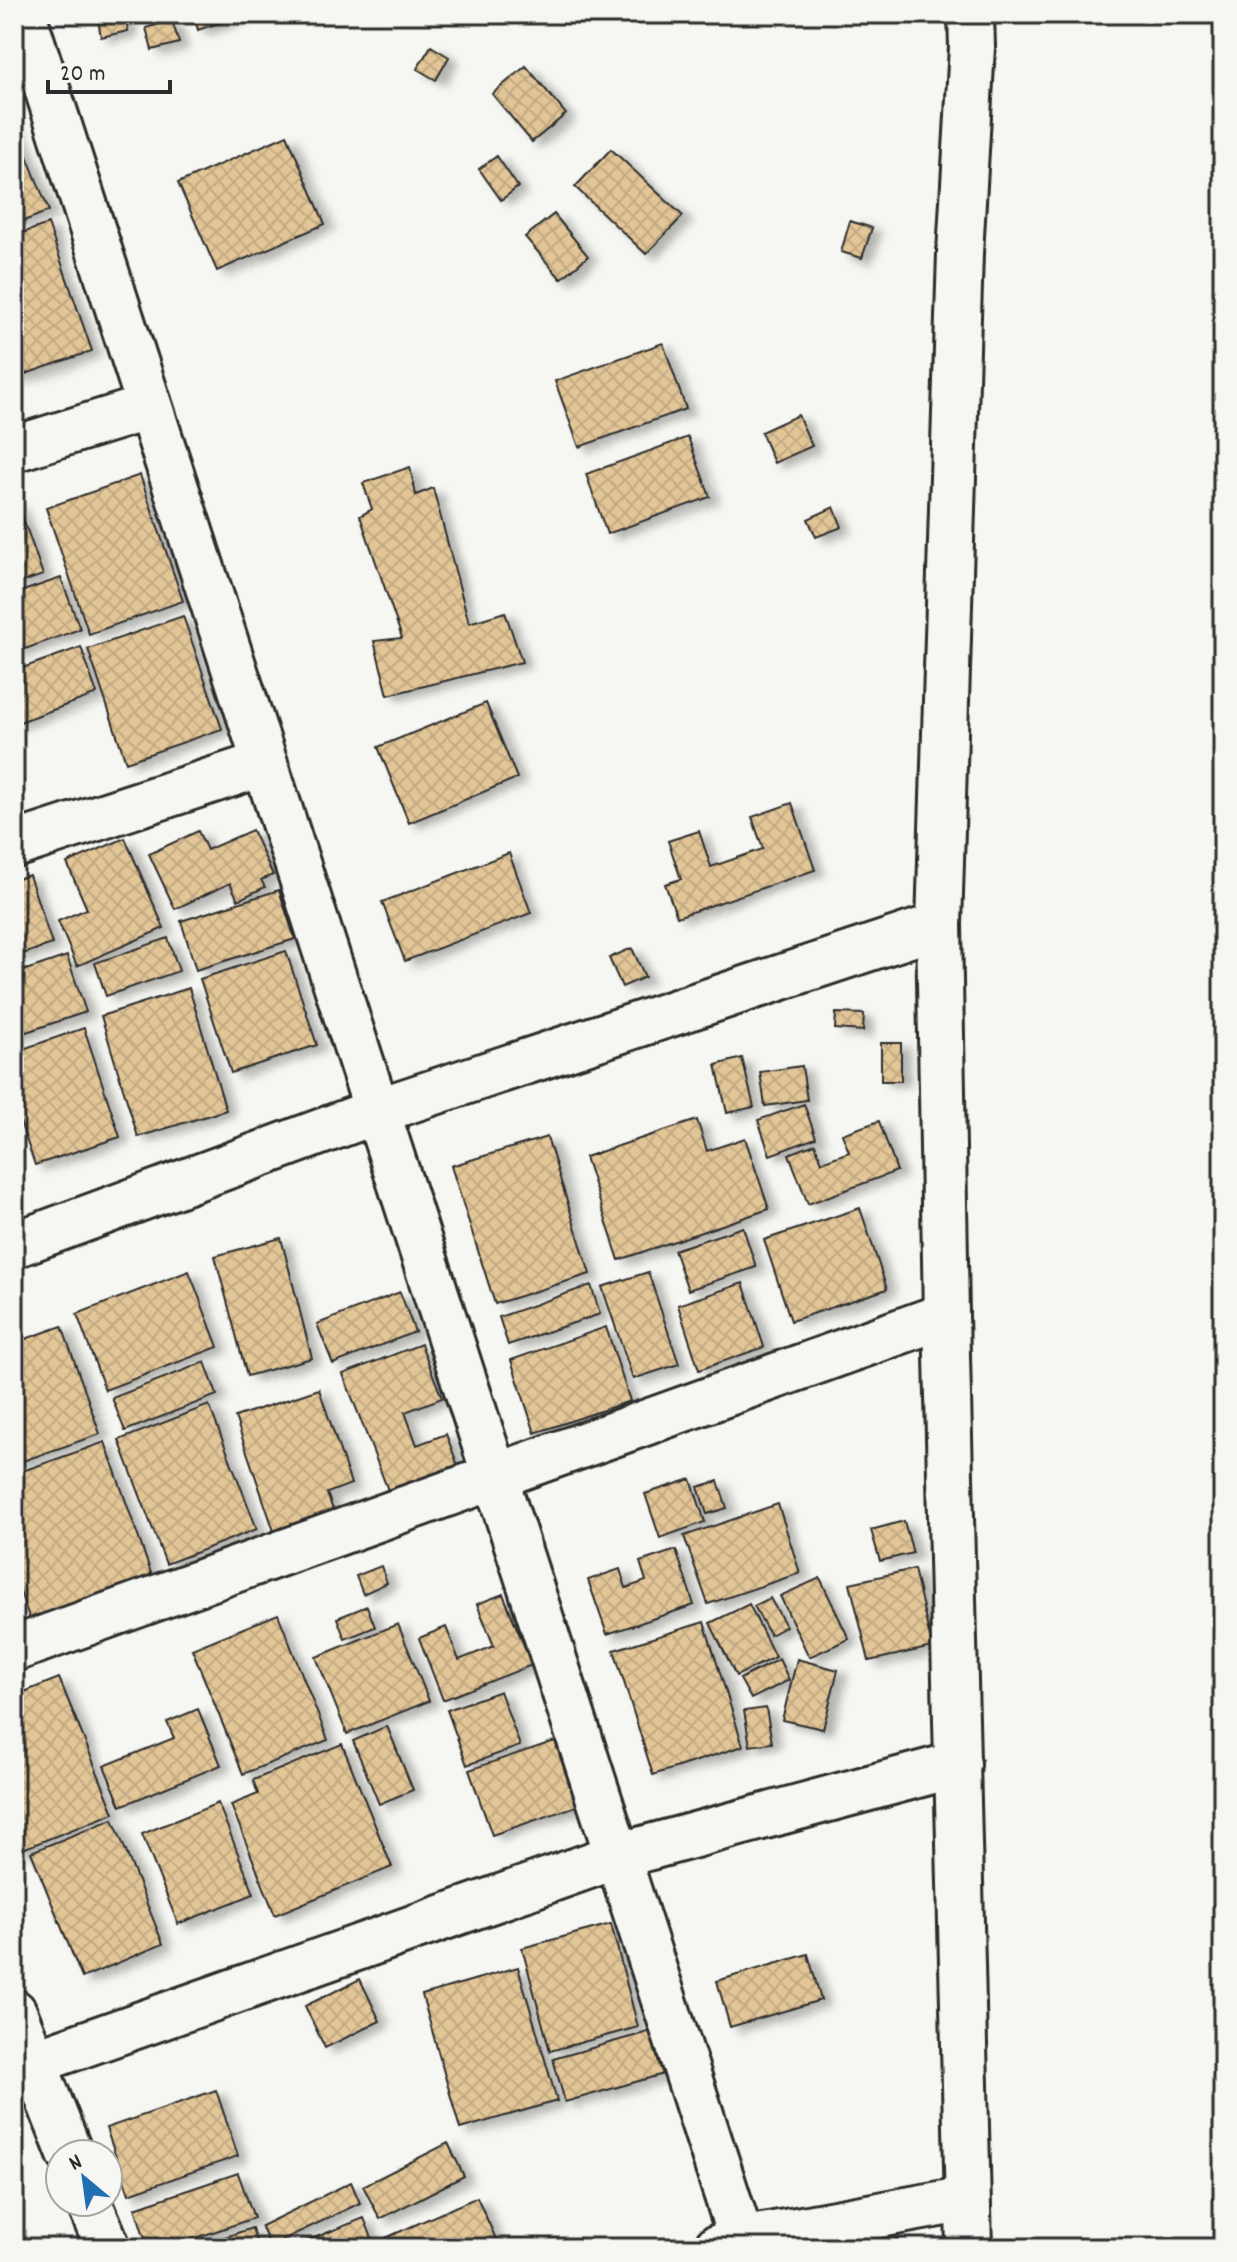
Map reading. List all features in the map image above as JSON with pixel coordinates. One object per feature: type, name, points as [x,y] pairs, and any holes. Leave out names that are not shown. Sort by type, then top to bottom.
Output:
[{"type":"street","points":[[20,18],[265,763],[617,1856],[734,2245],[967,2199]]},
{"type":"street","points":[[969,2248],[939,925],[960,253],[971,31]]},
{"type":"street","points":[[14,449],[149,407]]},
{"type":"street","points":[[14,845],[265,763]]},
{"type":"street","points":[[14,1245],[377,1111],[939,925]]},
{"type":"street","points":[[14,1649],[946,1315]]},
{"type":"street","points":[[23,2065],[617,1856],[958,1764]]},
{"type":"street","points":[[14,2012],[23,2065],[62,2138]]},
{"type":"street","points":[[96,2218],[108,2248]]},
{"type":"building","points":[[97,14],[125,14],[128,31],[101,37]]},
{"type":"building","points":[[193,14],[246,14],[198,30]]},
{"type":"building","points":[[172,20],[179,43],[152,50],[146,28]]},
{"type":"building","points":[[431,46],[449,57],[436,80],[417,69]]},
{"type":"building","points":[[526,66],[566,114],[532,142],[492,94]]},
{"type":"building","points":[[14,124],[49,211],[14,225]]},
{"type":"building","points":[[287,135],[325,224],[217,271],[178,183]]},
{"type":"building","points":[[611,149],[683,216],[646,254],[575,187]]},
{"type":"building","points":[[497,156],[518,187],[501,200],[479,169]]},
{"type":"building","points":[[554,214],[588,256],[561,279],[525,237]]},
{"type":"building","points":[[850,221],[872,228],[862,258],[841,252]]},
{"type":"building","points":[[48,224],[92,351],[14,378],[14,236]]},
{"type":"building","points":[[663,343],[686,409],[579,447],[555,381]]},
{"type":"building","points":[[798,415],[812,446],[774,463],[761,432]]},
{"type":"building","points":[[688,437],[710,497],[607,534],[586,474]]},
{"type":"building","points":[[410,467],[416,495],[433,488],[469,623],[505,612],[522,662],[388,695],[374,641],[402,638],[360,516],[372,509],[363,483]]},
{"type":"building","points":[[140,475],[183,601],[89,634],[46,508]]},
{"type":"building","points":[[18,504],[43,575],[14,585],[14,505]]},
{"type":"building","points":[[834,507],[842,527],[816,537],[808,519]]},
{"type":"building","points":[[61,578],[80,629],[14,653],[14,594]]},
{"type":"building","points":[[183,616],[222,729],[126,762],[88,649]]},
{"type":"building","points":[[81,647],[97,694],[14,724],[14,671]]},
{"type":"building","points":[[486,703],[517,778],[409,823],[378,747]]},
{"type":"building","points":[[792,803],[815,870],[677,917],[665,884],[681,879],[668,841],[699,831],[711,867],[763,849],[752,817]]},
{"type":"building","points":[[252,830],[273,875],[261,880],[265,887],[238,900],[230,883],[175,909],[149,854],[198,831],[207,850]]},
{"type":"building","points":[[125,838],[164,928],[77,966],[58,921],[87,909],[67,863]]},
{"type":"building","points":[[509,853],[531,913],[405,961],[382,902]]},
{"type":"building","points":[[29,875],[52,944],[14,957],[14,880]]},
{"type":"building","points":[[279,890],[295,939],[196,970],[181,921]]},
{"type":"building","points":[[168,938],[179,971],[106,996],[95,963]]},
{"type":"building","points":[[632,948],[645,977],[622,987],[609,958]]},
{"type":"building","points":[[286,951],[317,1045],[231,1073],[200,979]]},
{"type":"building","points":[[67,956],[86,1012],[14,1036],[14,974]]},
{"type":"building","points":[[189,988],[226,1110],[138,1137],[101,1016]]},
{"type":"building","points":[[836,1013],[864,1014],[863,1031],[835,1029]]},
{"type":"building","points":[[84,1028],[120,1137],[35,1165],[14,1104],[14,1052]]},
{"type":"building","points":[[881,1043],[901,1043],[901,1081],[881,1081]]},
{"type":"building","points":[[742,1058],[754,1107],[727,1113],[716,1065]]},
{"type":"building","points":[[802,1066],[807,1100],[765,1106],[760,1072]]},
{"type":"building","points":[[804,1104],[816,1138],[770,1155],[758,1120]]},
{"type":"building","points":[[697,1120],[707,1151],[745,1138],[769,1209],[619,1260],[585,1157]]},
{"type":"building","points":[[879,1121],[897,1171],[808,1204],[789,1154],[815,1144],[822,1162],[849,1152],[842,1134]]},
{"type":"building","points":[[547,1137],[590,1274],[495,1304],[451,1166]]},
{"type":"building","points":[[860,1208],[887,1289],[791,1321],[764,1240]]},
{"type":"building","points":[[743,1227],[756,1267],[688,1290],[674,1250]]},
{"type":"building","points":[[281,1238],[312,1358],[247,1376],[215,1256]]},
{"type":"building","points":[[189,1271],[218,1347],[105,1390],[77,1314]]},
{"type":"building","points":[[648,1272],[679,1364],[633,1379],[602,1287]]},
{"type":"building","points":[[743,1283],[764,1347],[699,1370],[678,1305]]},
{"type":"building","points":[[591,1285],[600,1314],[508,1345],[499,1317]]},
{"type":"building","points":[[400,1292],[415,1332],[333,1364],[317,1324]]},
{"type":"building","points":[[62,1326],[100,1434],[14,1464],[14,1343]]},
{"type":"building","points":[[606,1327],[630,1401],[535,1433],[511,1360]]},
{"type":"building","points":[[421,1344],[442,1398],[405,1412],[417,1445],[446,1434],[460,1471],[391,1498],[343,1374]]},
{"type":"building","points":[[205,1362],[217,1395],[125,1431],[112,1398]]},
{"type":"building","points":[[319,1389],[351,1484],[327,1493],[333,1510],[274,1531],[235,1417]]},
{"type":"building","points":[[209,1405],[257,1529],[166,1564],[119,1440]]},
{"type":"building","points":[[105,1442],[152,1576],[30,1620],[14,1575],[14,1474]]},
{"type":"building","points":[[691,1479],[705,1522],[660,1538],[645,1494]]},
{"type":"building","points":[[718,1481],[727,1508],[707,1514],[698,1487]]},
{"type":"building","points":[[778,1504],[800,1573],[708,1604],[684,1536]]},
{"type":"building","points":[[904,1521],[913,1553],[880,1561],[871,1530]]},
{"type":"building","points":[[676,1550],[694,1605],[607,1634],[588,1580],[620,1569],[626,1588],[646,1581],[640,1562]]},
{"type":"building","points":[[381,1566],[387,1583],[363,1594],[356,1576]]},
{"type":"building","points":[[914,1569],[932,1647],[869,1661],[850,1583]]},
{"type":"building","points":[[820,1578],[849,1639],[809,1657],[780,1596]]},
{"type":"building","points":[[503,1594],[532,1665],[443,1700],[419,1638],[446,1627],[459,1660],[494,1646],[477,1604]]},
{"type":"building","points":[[770,1598],[786,1626],[770,1635],[754,1606]]},
{"type":"building","points":[[749,1604],[775,1657],[736,1676],[710,1623]]},
{"type":"building","points":[[367,1606],[375,1627],[345,1639],[337,1618]]},
{"type":"building","points":[[278,1614],[328,1740],[243,1774],[192,1649]]},
{"type":"building","points":[[704,1622],[743,1746],[653,1775],[614,1650]]},
{"type":"building","points":[[398,1624],[429,1701],[347,1734],[316,1657]]},
{"type":"building","points":[[779,1659],[789,1680],[751,1699],[740,1679]]},
{"type":"building","points":[[797,1659],[838,1670],[823,1729],[782,1720]]},
{"type":"building","points":[[59,1678],[114,1813],[18,1851],[14,1840],[14,1696]]},
{"type":"building","points":[[500,1691],[520,1746],[467,1765],[447,1710]]},
{"type":"building","points":[[766,1708],[772,1743],[750,1746],[744,1711]]},
{"type":"building","points":[[198,1709],[221,1765],[121,1806],[104,1766],[174,1738],[167,1722]]},
{"type":"building","points":[[387,1726],[413,1790],[379,1804],[353,1741]]},
{"type":"building","points":[[555,1741],[577,1806],[492,1835],[469,1770]]},
{"type":"building","points":[[342,1744],[392,1867],[275,1915],[231,1805],[258,1794],[253,1780]]},
{"type":"building","points":[[218,1803],[254,1894],[178,1924],[142,1834]]},
{"type":"building","points":[[113,1819],[163,1944],[82,1978],[31,1852]]},
{"type":"building","points":[[611,1924],[638,2027],[550,2051],[522,1948]]},
{"type":"building","points":[[808,1954],[821,2000],[730,2027],[717,1981]]},
{"type":"building","points":[[518,1967],[557,2101],[460,2129],[422,1995]]},
{"type":"building","points":[[360,1979],[380,2021],[325,2048],[305,2006]]},
{"type":"building","points":[[655,2030],[667,2073],[565,2102],[553,2059]]},
{"type":"building","points":[[216,2090],[238,2156],[129,2194],[124,2180],[124,2138],[109,2138],[106,2128]]},
{"type":"building","points":[[448,2143],[464,2176],[380,2219],[363,2186]]},
{"type":"building","points":[[238,2173],[254,2218],[167,2248],[148,2248],[135,2208]]},
{"type":"building","points":[[351,2182],[360,2203],[270,2246],[261,2226]]},
{"type":"building","points":[[477,2197],[500,2248],[384,2248],[381,2240]]},
{"type":"building","points":[[364,2218],[376,2248],[309,2248],[306,2241]]},
{"type":"building","points":[[890,2223],[900,2248],[823,2248]]},
{"type":"building","points":[[252,2228],[258,2248],[192,2248]]}]
